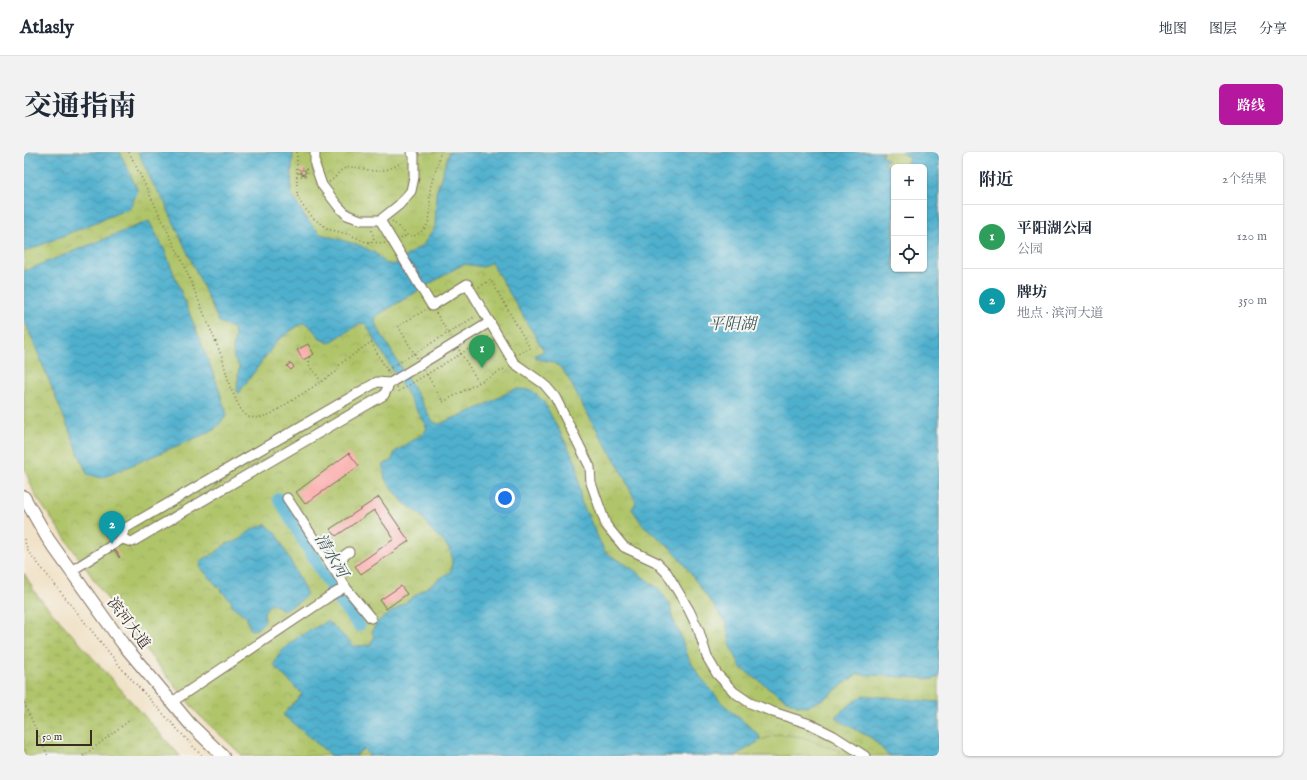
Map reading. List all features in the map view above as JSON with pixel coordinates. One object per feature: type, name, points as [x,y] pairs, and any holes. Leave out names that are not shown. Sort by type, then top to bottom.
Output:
[{"type":"main road","name":"滨河大道","points":[[24,497],[48,539],[123,644],[190,724],[223,756]]},
{"type":"street","points":[[316,152],[315,165],[322,185],[347,215],[361,220],[383,218],[399,205],[410,191],[414,177],[412,154]]},
{"type":"street","points":[[383,218],[394,241],[432,306],[467,284],[513,360],[544,384],[555,397],[590,466],[591,483],[606,525],[624,546],[656,562],[667,573],[689,610],[699,631],[707,658],[717,674],[734,692],[750,703],[810,724],[834,736],[865,756]]},
{"type":"street","points":[[71,570],[122,539],[132,542],[384,395],[392,382],[490,322]]},
{"type":"street","points":[[122,539],[124,528],[377,382],[392,382]]},
{"type":"street","points":[[287,498],[345,587],[371,618]]},
{"type":"street","points":[[331,565],[349,552]]},
{"type":"street","points":[[172,702],[345,587]]},
{"type":"path","points":[[129,152],[183,263],[222,357],[230,387],[241,410],[248,417],[258,418],[270,414],[336,372],[340,364],[371,342],[392,382],[400,391],[496,332]]},
{"type":"path","points":[[297,152],[297,195],[302,205],[313,218],[328,229],[348,234],[366,242],[383,243],[394,241]]},
{"type":"path","points":[[383,218],[407,235],[414,236],[422,232],[428,223],[432,179],[440,158],[440,152]]},
{"type":"path","points":[[322,185],[332,180],[343,170],[358,167],[377,171],[387,170],[412,154]]},
{"type":"path","points":[[302,168],[306,169],[308,172],[305,177],[298,174],[302,168]]},
{"type":"path","points":[[368,220],[374,238],[370,242]]},
{"type":"path","points":[[432,306],[398,326],[443,402],[513,360],[530,348],[491,280],[471,291]]},
{"type":"path","points":[[387,370],[483,311]]},
{"type":"path","points":[[309,357],[311,369],[319,376],[320,382]]},
{"type":"path","points":[[24,539],[28,550],[123,670],[202,756]]},
{"type":"path","points":[[24,703],[48,756]]},
{"type":"path","points":[[83,756],[130,720]]},
{"type":"green space","name":"平阳湖","points":[[24,152],[939,152],[939,756],[243,756],[199,715],[145,649],[106,597],[35,495],[24,467]]},
{"type":"green space","points":[[364,393],[368,400],[340,416],[335,409]]},
{"type":"green space","points":[[317,420],[322,428],[294,444],[289,437]]},
{"type":"green space","points":[[270,446],[274,454],[247,470],[242,463]]},
{"type":"green space","points":[[224,473],[228,480],[200,496],[196,489]]},
{"type":"green space","points":[[177,501],[181,509],[153,525],[149,518]]},
{"type":"green space","points":[[24,573],[36,594],[180,756],[24,756]]},
{"type":"green space","points":[[779,734],[802,737],[840,751],[837,756],[735,756],[761,740]]},
{"type":"water","points":[[24,152],[120,152],[138,191],[130,208],[24,252]]},
{"type":"water","name":"平阳湖","points":[[138,152],[293,152],[291,193],[307,220],[321,234],[359,245],[375,253],[385,263],[392,265],[423,245],[435,227],[436,193],[449,152],[884,152],[881,155],[888,160],[884,163],[891,170],[891,272],[927,272],[927,164],[906,164],[910,158],[904,155],[903,152],[939,152],[939,677],[933,679],[857,674],[824,699],[808,706],[798,705],[786,700],[741,668],[731,647],[726,623],[675,552],[642,524],[632,509],[636,502],[618,465],[585,410],[567,376],[559,366],[552,362],[537,359],[535,355],[544,351],[491,262],[483,267],[464,264],[376,316],[375,323],[433,422],[439,424],[481,407],[512,390],[532,390],[544,402],[577,464],[581,501],[605,552],[630,567],[659,589],[670,605],[672,617],[689,659],[699,675],[722,703],[759,735],[761,740],[735,756],[370,756],[363,749],[355,756],[332,756],[283,715],[302,694],[274,666],[277,658],[288,645],[304,634],[328,621],[354,646],[370,645],[374,637],[372,631],[377,622],[451,571],[451,552],[443,541],[431,530],[420,514],[404,503],[385,479],[383,465],[391,461],[395,452],[424,433],[427,428],[365,323],[359,324],[329,343],[321,339],[308,324],[302,323],[277,341],[238,394],[239,366],[234,359],[234,329],[219,322],[164,201],[153,184]]},
{"type":"water","points":[[149,221],[165,251],[218,386],[227,415],[214,430],[102,478],[87,474],[24,319],[24,271]]},
{"type":"water","points":[[266,524],[277,534],[307,594],[293,606],[283,610],[271,603],[264,612],[265,621],[257,629],[252,630],[250,629],[246,616],[232,606],[231,601],[200,567],[201,560],[214,554],[226,544],[237,541],[253,529]]},
{"type":"water","points":[[863,695],[939,702],[939,756],[889,756],[873,739],[842,722],[835,716]]},
{"type":"building","points":[[303,169],[306,172],[303,175],[300,172]]},
{"type":"building","points":[[308,344],[314,354],[303,360],[297,350]]},
{"type":"building","points":[[291,363],[294,367],[291,370],[287,366]]},
{"type":"building","points":[[349,453],[359,466],[305,504],[296,492]]},
{"type":"building","points":[[379,497],[409,541],[361,574],[355,566],[394,539],[374,510],[336,536],[330,529]]},
{"type":"building","points":[[104,530],[120,557],[119,558],[103,531]]},
{"type":"building","points":[[401,586],[407,594],[386,609],[380,600]]},
{"type":"waterway","name":"清水河","points":[[279,499],[339,600],[359,625]]},
{"type":"place","name":"平阳湖公园","points":[[482,368]]},
{"type":"place","name":"牌坊","points":[[112,544]]}]
